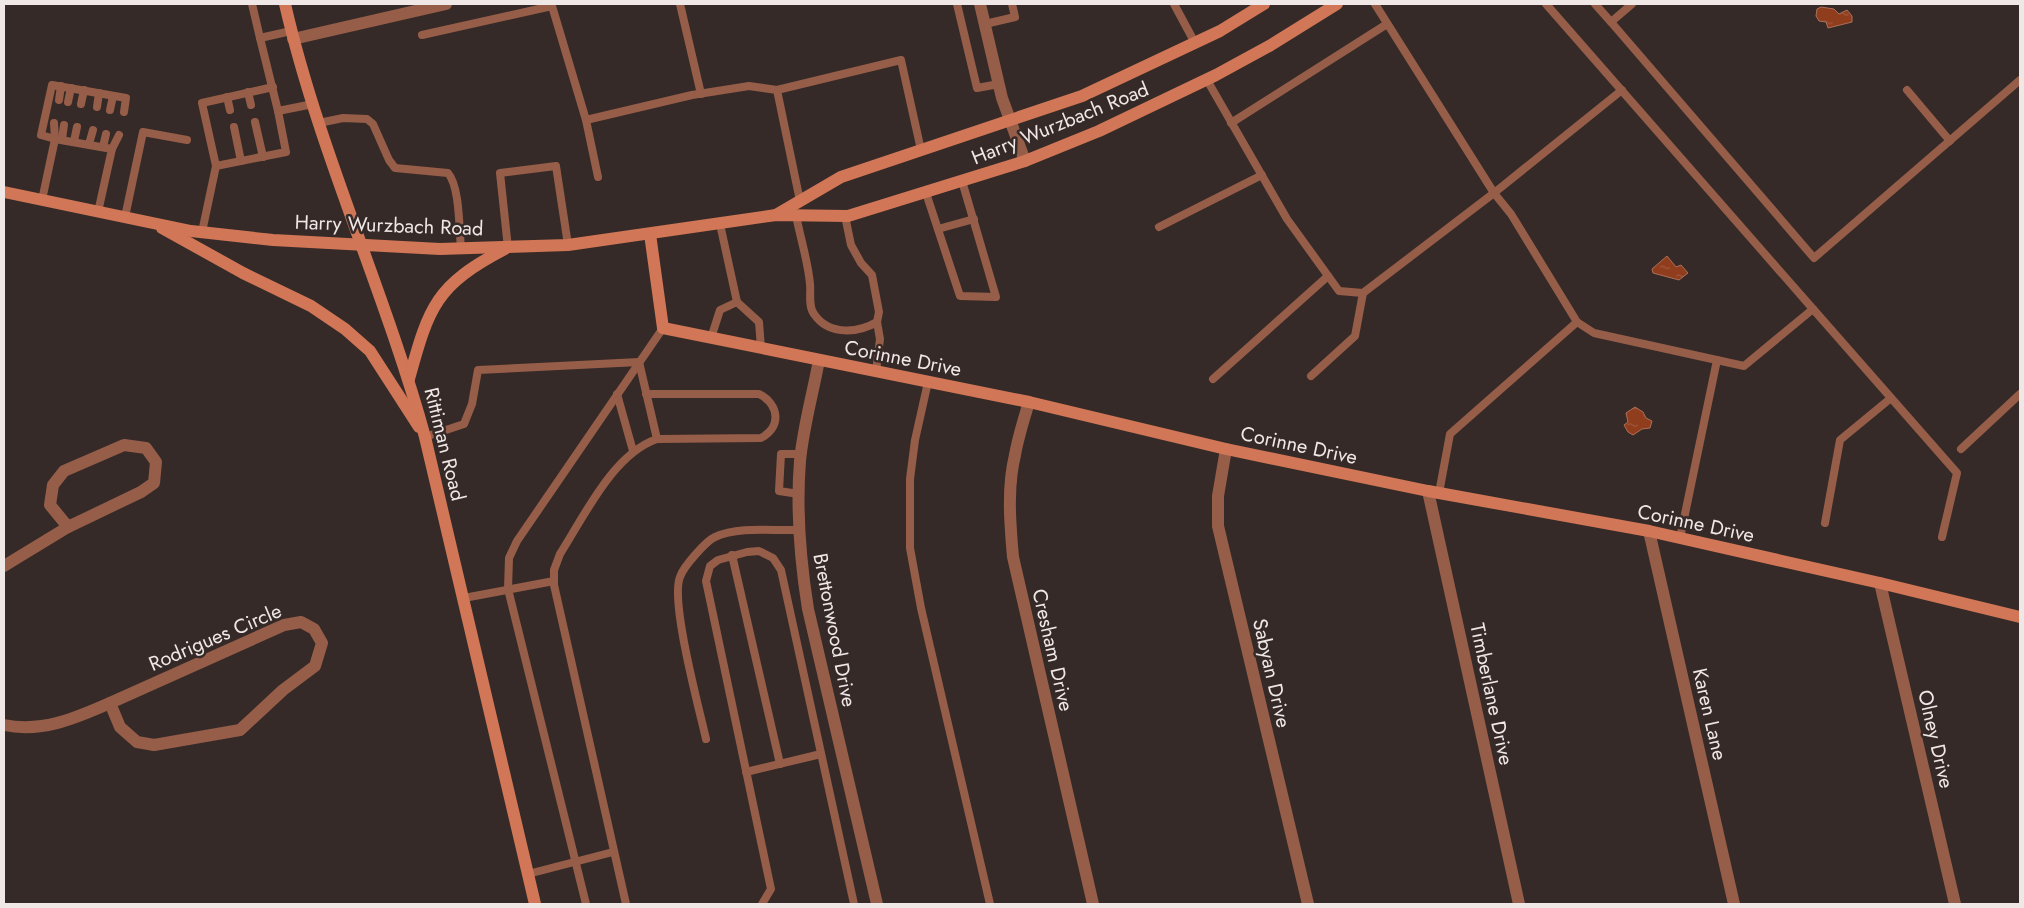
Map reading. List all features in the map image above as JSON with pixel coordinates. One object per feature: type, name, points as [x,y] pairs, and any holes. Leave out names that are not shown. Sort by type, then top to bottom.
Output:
[{"type":"main road","name":"Rittiman Road","points":[[285,4],[292,35],[319,123],[409,379],[464,598],[535,904]]},
{"type":"main road","name":"Harry Wurzbach Road","points":[[776,214],[841,177],[1082,96],[1220,31],[1264,4]]},
{"type":"main road","name":"Harry Wurzbach Road","points":[[4,192],[202,232],[362,246],[508,248],[568,245],[720,224],[776,214],[845,216],[926,193],[1025,161],[1099,131],[1207,80],[1271,45],[1337,4]]},
{"type":"main road","points":[[149,221],[243,273],[312,306],[345,329],[370,351],[425,437]]},
{"type":"main road","points":[[650,234],[663,328]]},
{"type":"main road","points":[[409,379],[424,326],[436,301],[476,264],[508,248]]},
{"type":"main road","name":"Corinne Drive","points":[[663,328],[1029,402],[1226,449],[1434,492],[1649,531],[1880,583],[2020,617]]},
{"type":"street","points":[[292,35],[423,6],[446,4]]},
{"type":"street","points":[[980,4],[999,84],[1025,161]]},
{"type":"street","name":"Brettonwood Drive","points":[[819,360],[801,454],[799,494],[800,560],[808,609],[877,904]]},
{"type":"street","name":"Cresham Drive","points":[[1029,402],[1014,456],[1010,521],[1013,556],[1094,904]]},
{"type":"street","points":[[4,566],[68,527],[141,492],[154,483],[156,462],[146,448],[124,445],[64,471],[53,485],[50,504],[68,527]]},
{"type":"street","name":"Sabyan Drive","points":[[1226,449],[1218,496],[1218,526],[1308,904]]},
{"type":"street","name":"Timberlane Drive","points":[[1434,492],[1519,904]]},
{"type":"street","name":"Karen Lane","points":[[1649,531],[1734,904]]},
{"type":"street","name":"Olney Drive","points":[[1880,583],[1955,904]]},
{"type":"street","name":"Rodrigues Circle","points":[[4,725],[16,727],[64,723],[284,625],[301,622],[314,628],[322,643],[315,666],[283,690],[240,730],[154,745],[137,742],[120,727],[110,703]]},
{"type":"lane","points":[[216,166],[286,152],[273,87],[252,4]]},
{"type":"lane","points":[[680,4],[701,94]]},
{"type":"lane","points":[[957,4],[977,88],[999,84]]},
{"type":"lane","points":[[985,24],[1015,17],[1012,4]]},
{"type":"lane","points":[[1174,4],[1195,43]]},
{"type":"lane","points":[[1375,4],[1494,193],[1511,214],[1577,322],[1594,333],[1744,366],[1812,309]]},
{"type":"lane","points":[[1546,4],[1957,473],[1942,537]]},
{"type":"lane","points":[[1595,4],[1814,258],[2020,80]]},
{"type":"lane","points":[[1611,22],[1632,4]]},
{"type":"lane","points":[[422,34],[556,5],[586,120],[598,177]]},
{"type":"lane","points":[[1232,123],[1389,28]]},
{"type":"lane","points":[[260,38],[292,35]]},
{"type":"lane","points":[[586,120],[701,94],[749,86],[777,90],[901,60],[921,150]]},
{"type":"lane","points":[[1207,80],[1287,219],[1328,276],[1339,291],[1363,293]]},
{"type":"lane","points":[[112,149],[41,135],[52,85],[126,98],[124,112]]},
{"type":"lane","points":[[58,100],[61,86]]},
{"type":"lane","points":[[202,232],[216,166],[202,103],[273,87]]},
{"type":"lane","points":[[68,102],[71,88]]},
{"type":"lane","points":[[81,104],[84,90]]},
{"type":"lane","points":[[777,90],[800,201]]},
{"type":"lane","points":[[1311,376],[1354,336],[1363,293],[1494,193],[1622,90]]},
{"type":"lane","points":[[1907,90],[1950,142]]},
{"type":"lane","points":[[248,92],[251,105]]},
{"type":"lane","points":[[97,107],[99,93]]},
{"type":"lane","points":[[110,110],[113,96]]},
{"type":"lane","points":[[227,97],[230,110]]},
{"type":"lane","points":[[278,111],[313,104]]},
{"type":"lane","points":[[319,123],[343,118],[367,119],[373,124],[389,160],[395,168],[448,173],[453,179],[456,195],[460,248]]},
{"type":"lane","points":[[255,122],[263,157]]},
{"type":"lane","points":[[54,123],[58,139]]},
{"type":"lane","points":[[42,200],[58,139],[64,125]]},
{"type":"lane","points":[[74,141],[77,127]]},
{"type":"lane","points":[[234,127],[241,161]]},
{"type":"lane","points":[[89,144],[93,130]]},
{"type":"lane","points":[[125,217],[143,132],[187,140]]},
{"type":"lane","points":[[103,147],[106,134]]},
{"type":"lane","points":[[98,212],[112,149],[119,135]]},
{"type":"lane","points":[[508,248],[500,173],[556,166],[568,245]]},
{"type":"lane","points":[[1158,227],[1262,175]]},
{"type":"lane","points":[[926,193],[960,296],[996,297],[962,181]]},
{"type":"lane","points":[[796,215],[810,283],[810,300],[814,314],[830,327],[845,332],[865,329],[877,322]]},
{"type":"lane","points":[[845,216],[851,245],[861,264],[872,275],[879,312],[877,322],[880,339],[876,372]]},
{"type":"lane","points":[[938,230],[974,219]]},
{"type":"lane","points":[[720,224],[737,302],[759,322],[761,348]]},
{"type":"lane","points":[[1213,379],[1328,276]]},
{"type":"lane","points":[[711,338],[720,310],[737,302]]},
{"type":"lane","points":[[1434,492],[1450,434],[1577,322]]},
{"type":"lane","points":[[586,904],[508,588],[509,558],[517,541],[663,328]]},
{"type":"lane","points":[[1680,538],[1717,360]]},
{"type":"lane","points":[[425,437],[464,424],[472,404],[478,370],[639,362]]},
{"type":"lane","points":[[639,362],[657,439]]},
{"type":"lane","points":[[928,382],[915,440],[910,479],[910,548],[921,608],[990,904]]},
{"type":"lane","points":[[616,394],[633,451]]},
{"type":"lane","points":[[626,904],[560,619],[554,570],[560,554],[617,466],[642,444],[657,439],[761,438],[769,434],[776,418],[773,405],[768,398],[759,394],[646,394]]},
{"type":"lane","points":[[1960,450],[2020,394]]},
{"type":"lane","points":[[1825,523],[1840,440],[1891,398]]},
{"type":"lane","points":[[799,494],[779,492],[781,454],[801,454]]},
{"type":"lane","points":[[706,739],[677,606],[679,578],[691,561],[713,538],[728,533],[799,530]]},
{"type":"lane","points":[[762,904],[771,890],[706,581],[710,566],[732,555],[759,551],[773,558],[781,570],[854,904]]},
{"type":"lane","points":[[732,555],[780,764]]},
{"type":"lane","points":[[464,598],[554,580]]},
{"type":"lane","points":[[746,772],[821,754]]},
{"type":"lane","points":[[528,874],[575,860],[613,852]]},
{"type":"water","points":[[1821,7],[1834,9],[1839,14],[1847,10],[1852,16],[1852,22],[1828,28],[1826,22],[1819,21],[1816,16],[1817,9]]},
{"type":"water","points":[[1667,256],[1676,267],[1681,265],[1688,273],[1679,280],[1653,273],[1652,269]]},
{"type":"water","points":[[1635,407],[1652,421],[1650,428],[1642,429],[1633,435],[1628,432],[1624,425],[1628,422],[1626,413]]}]
